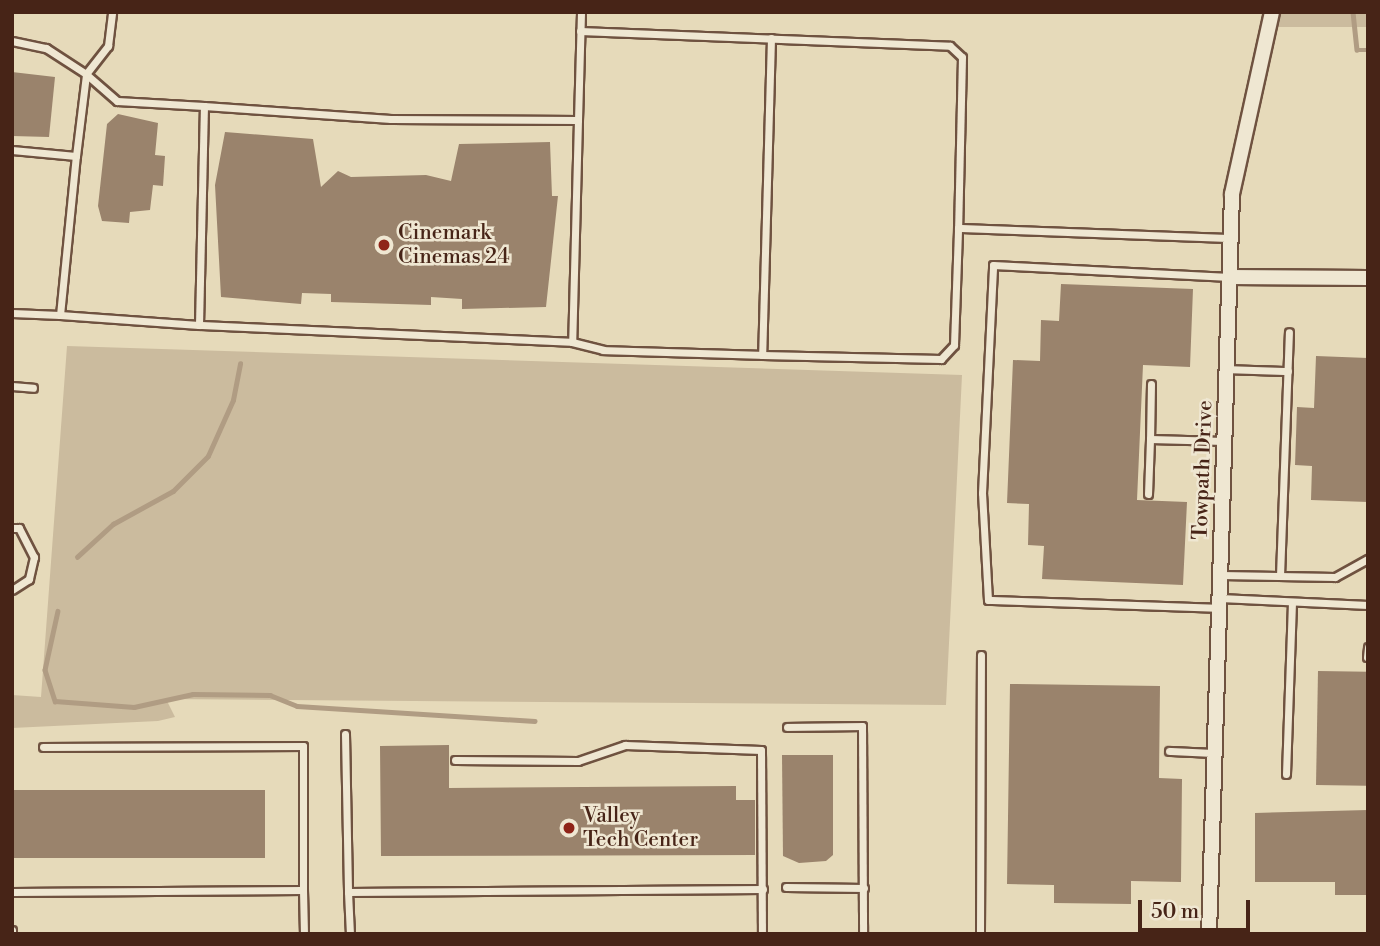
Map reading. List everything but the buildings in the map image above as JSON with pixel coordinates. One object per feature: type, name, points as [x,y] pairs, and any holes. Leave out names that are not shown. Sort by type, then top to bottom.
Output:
[{"type":"street","name":"Towpath Drive","points":[[1209,934],[1231,238],[1241,144],[1272,12]]},
{"type":"street","points":[[1230,277],[1368,278]]},
{"type":"lane","points":[[60,315],[86,74],[108,46],[112,12]]},
{"type":"lane","points":[[572,342],[581,12]]},
{"type":"lane","points":[[12,313],[199,325],[572,342],[603,350],[941,359],[954,345],[959,53],[942,44],[580,31]]},
{"type":"lane","points":[[762,355],[771,38]]},
{"type":"lane","points":[[12,41],[46,48],[86,74],[117,101],[391,119],[578,120]]},
{"type":"lane","points":[[199,325],[204,106]]},
{"type":"lane","points":[[12,150],[76,156]]},
{"type":"lane","points":[[958,228],[1231,238]]},
{"type":"lane","points":[[1230,277],[993,265],[982,493],[988,600],[1368,605]]},
{"type":"lane","points":[[1280,576],[1289,331]]},
{"type":"lane","points":[[1227,369],[1288,370]]},
{"type":"lane","points":[[1148,494],[1151,384]]},
{"type":"lane","points":[[12,386],[33,388]]},
{"type":"lane","points":[[1150,439],[1225,441]]},
{"type":"lane","points":[[12,528],[19,528],[33,557],[29,579],[12,590]]},
{"type":"lane","points":[[1221,575],[1335,578],[1368,559]]},
{"type":"lane","points":[[1286,774],[1293,602]]},
{"type":"lane","points":[[1367,657],[1368,647]]},
{"type":"lane","points":[[980,934],[981,655]]},
{"type":"lane","points":[[787,727],[862,726],[863,934]]},
{"type":"lane","points":[[345,734],[349,934]]},
{"type":"lane","points":[[455,760],[578,761],[625,745],[761,750],[762,934]]},
{"type":"lane","points":[[43,747],[303,746],[304,934]]},
{"type":"lane","points":[[1169,751],[1215,753]]},
{"type":"lane","points":[[786,887],[864,888]]},
{"type":"lane","points":[[348,891],[763,888]]},
{"type":"lane","points":[[12,892],[303,890]]},
{"type":"shaded area","points":[[1272,12],[1368,12],[1368,27],[1272,27]]},
{"type":"shaded area","points":[[67,346],[962,375],[946,705],[166,699],[175,717],[158,721],[12,728],[12,695],[41,697]]},
{"type":"waterway","points":[[1353,12],[1357,50],[1368,50]]},
{"type":"waterway","points":[[77,557],[113,524],[173,491],[208,456],[233,400],[240,364]]},
{"type":"waterway","points":[[58,611],[45,670],[55,701],[134,707],[193,694],[270,695],[297,706],[535,721]]},
{"type":"place","name":"Cinemark Cinemas 24","points":[[384,245]]},
{"type":"place","name":"Valley Tech Center","points":[[569,828]]}]
